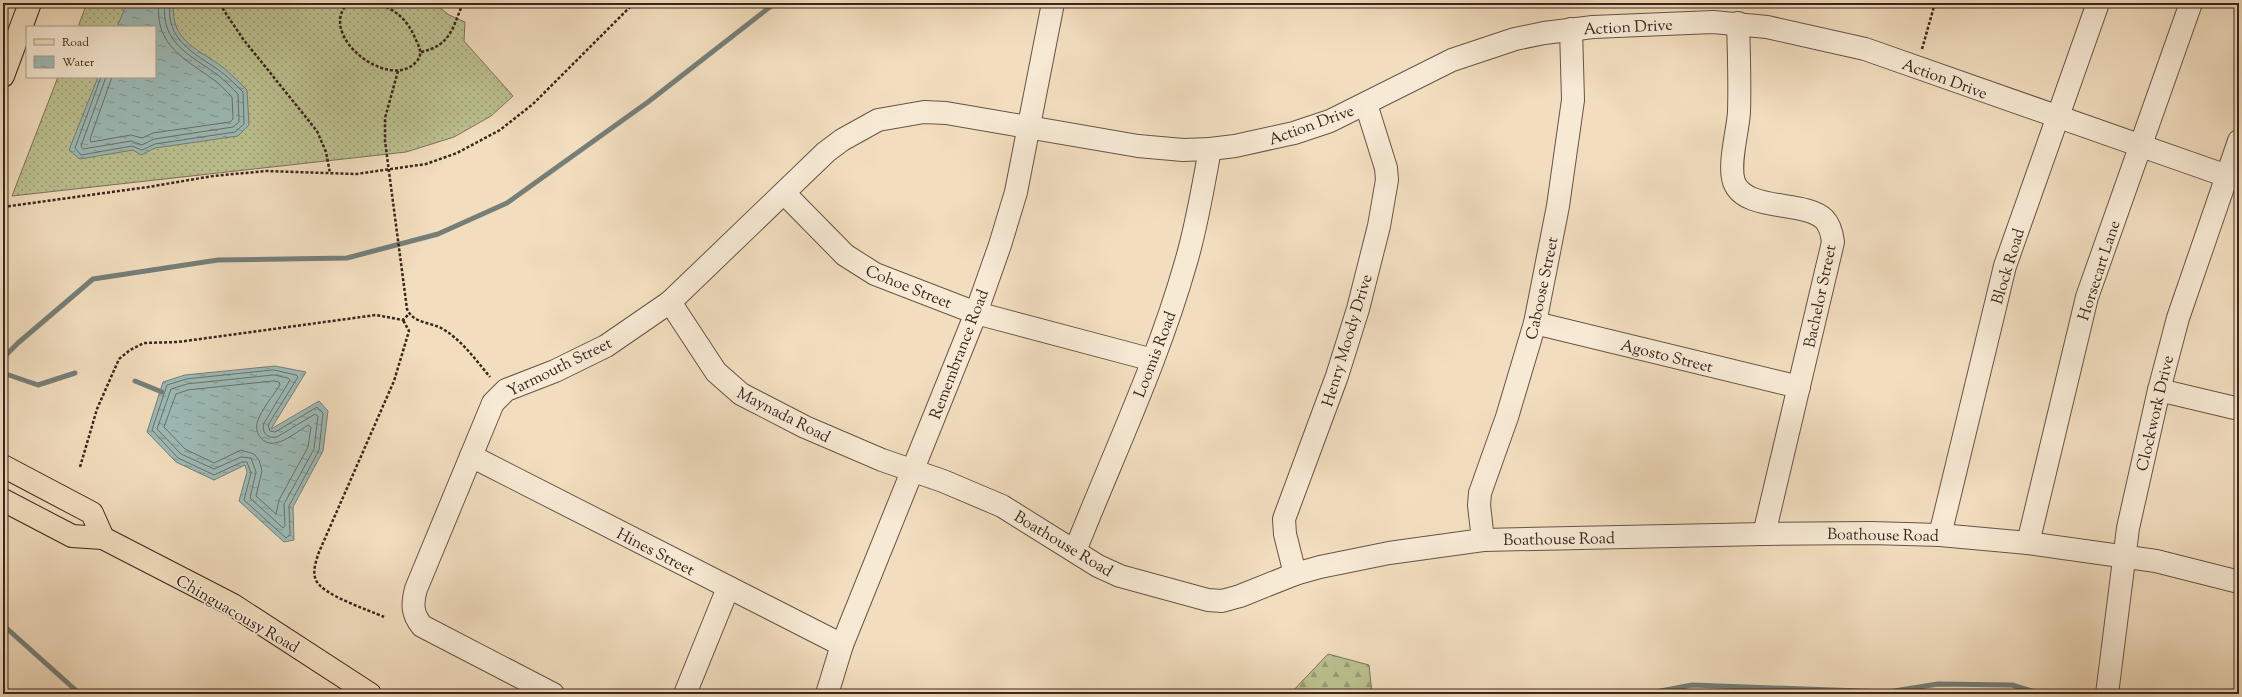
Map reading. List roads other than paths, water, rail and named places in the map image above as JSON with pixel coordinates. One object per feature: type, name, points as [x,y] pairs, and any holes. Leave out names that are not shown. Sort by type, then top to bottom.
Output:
[{"type":"main road","points":[[3,76],[30,3]]},
{"type":"main road","points":[[3,466],[92,513],[103,538]]},
{"type":"main road","name":"Chinguacousy Road","points":[[3,500],[72,536],[103,538],[233,606],[370,694]]},
{"type":"street","name":"Remembrance Road","points":[[827,694],[842,645],[976,313],[1016,192],[1030,128],[1053,3]]},
{"type":"street","name":"Block Road","points":[[1940,535],[2005,266],[2098,3]]},
{"type":"street","name":"Horsecart Lane","points":[[2028,544],[2087,297],[2191,3]]},
{"type":"street","name":"Action Drive","points":[[1030,128],[1138,146],[1210,149],[1264,141],[1294,133],[1330,120],[1366,104],[1452,60],[1515,39],[1571,29],[1713,22],[1738,23],[1767,27],[1865,49],[2057,118],[2226,176]]},
{"type":"street","name":"Bachelor Street","points":[[1738,23],[1739,112],[1734,158],[1734,182],[1741,192],[1751,198],[1814,214],[1824,220],[1832,236],[1830,255],[1764,534]]},
{"type":"street","name":"Caboose Street","points":[[1483,540],[1479,505],[1480,492],[1507,417],[1535,323],[1565,165],[1573,100],[1571,29]]},
{"type":"street","name":"Henry Moody Drive","points":[[1295,574],[1285,534],[1284,520],[1337,376],[1372,256],[1385,196],[1386,168],[1366,104]]},
{"type":"street","name":"Yarmouth Street","points":[[553,694],[422,626],[415,618],[412,609],[416,589],[471,456],[498,396],[506,390],[582,359],[606,346],[670,302],[842,140],[878,120],[924,112],[946,113],[1030,128]]},
{"type":"street","name":"Clockwork Drive","points":[[2107,694],[2124,557],[2135,493],[2159,390],[2178,318],[2239,141]]},
{"type":"street","name":"Loomis Road","points":[[1075,551],[1153,360],[1186,262],[1197,217],[1210,149]]},
{"type":"street","name":"Cohoe Street","points":[[784,193],[831,242],[860,265],[876,274],[976,313],[1153,360]]},
{"type":"street","name":"Maynada Road","points":[[670,302],[716,372],[741,394],[805,427],[882,460],[912,470]]},
{"type":"street","name":"Agosto Street","points":[[1535,323],[1799,387]]},
{"type":"street","points":[[2159,390],[2239,409]]},
{"type":"street","name":"Hines Street","points":[[471,456],[842,645]]},
{"type":"street","name":"Boathouse Road","points":[[912,470],[943,481],[1002,506],[1098,566],[1120,576],[1208,600],[1222,601],[1240,596],[1295,574],[1388,553],[1483,540],[1764,534],[1871,533],[1940,535],[2028,544],[2156,561],[2239,582]]},
{"type":"street","points":[[685,694],[728,588]]},
{"type":"water","points":[[127,3],[174,3],[176,27],[181,36],[197,50],[225,69],[247,90],[249,125],[238,136],[155,148],[141,155],[133,150],[80,159],[69,150],[98,78],[156,78],[156,26],[117,26]]},
{"type":"water","points":[[275,366],[306,372],[271,429],[319,401],[328,411],[323,451],[293,507],[294,540],[284,542],[239,501],[247,472],[245,465],[214,480],[176,462],[147,432],[163,382],[185,375]]},
{"type":"waterway","points":[[3,358],[18,343],[93,279],[218,260],[347,258],[438,234],[507,203],[648,102],[775,3]]},
{"type":"waterway","points":[[3,373],[38,385],[75,373]]},
{"type":"waterway","points":[[135,381],[162,392]]},
{"type":"waterway","points":[[3,625],[80,694]]},
{"type":"waterway","points":[[1645,694],[1692,685],[1888,692],[1938,684],[2012,685],[2042,694]]}]
